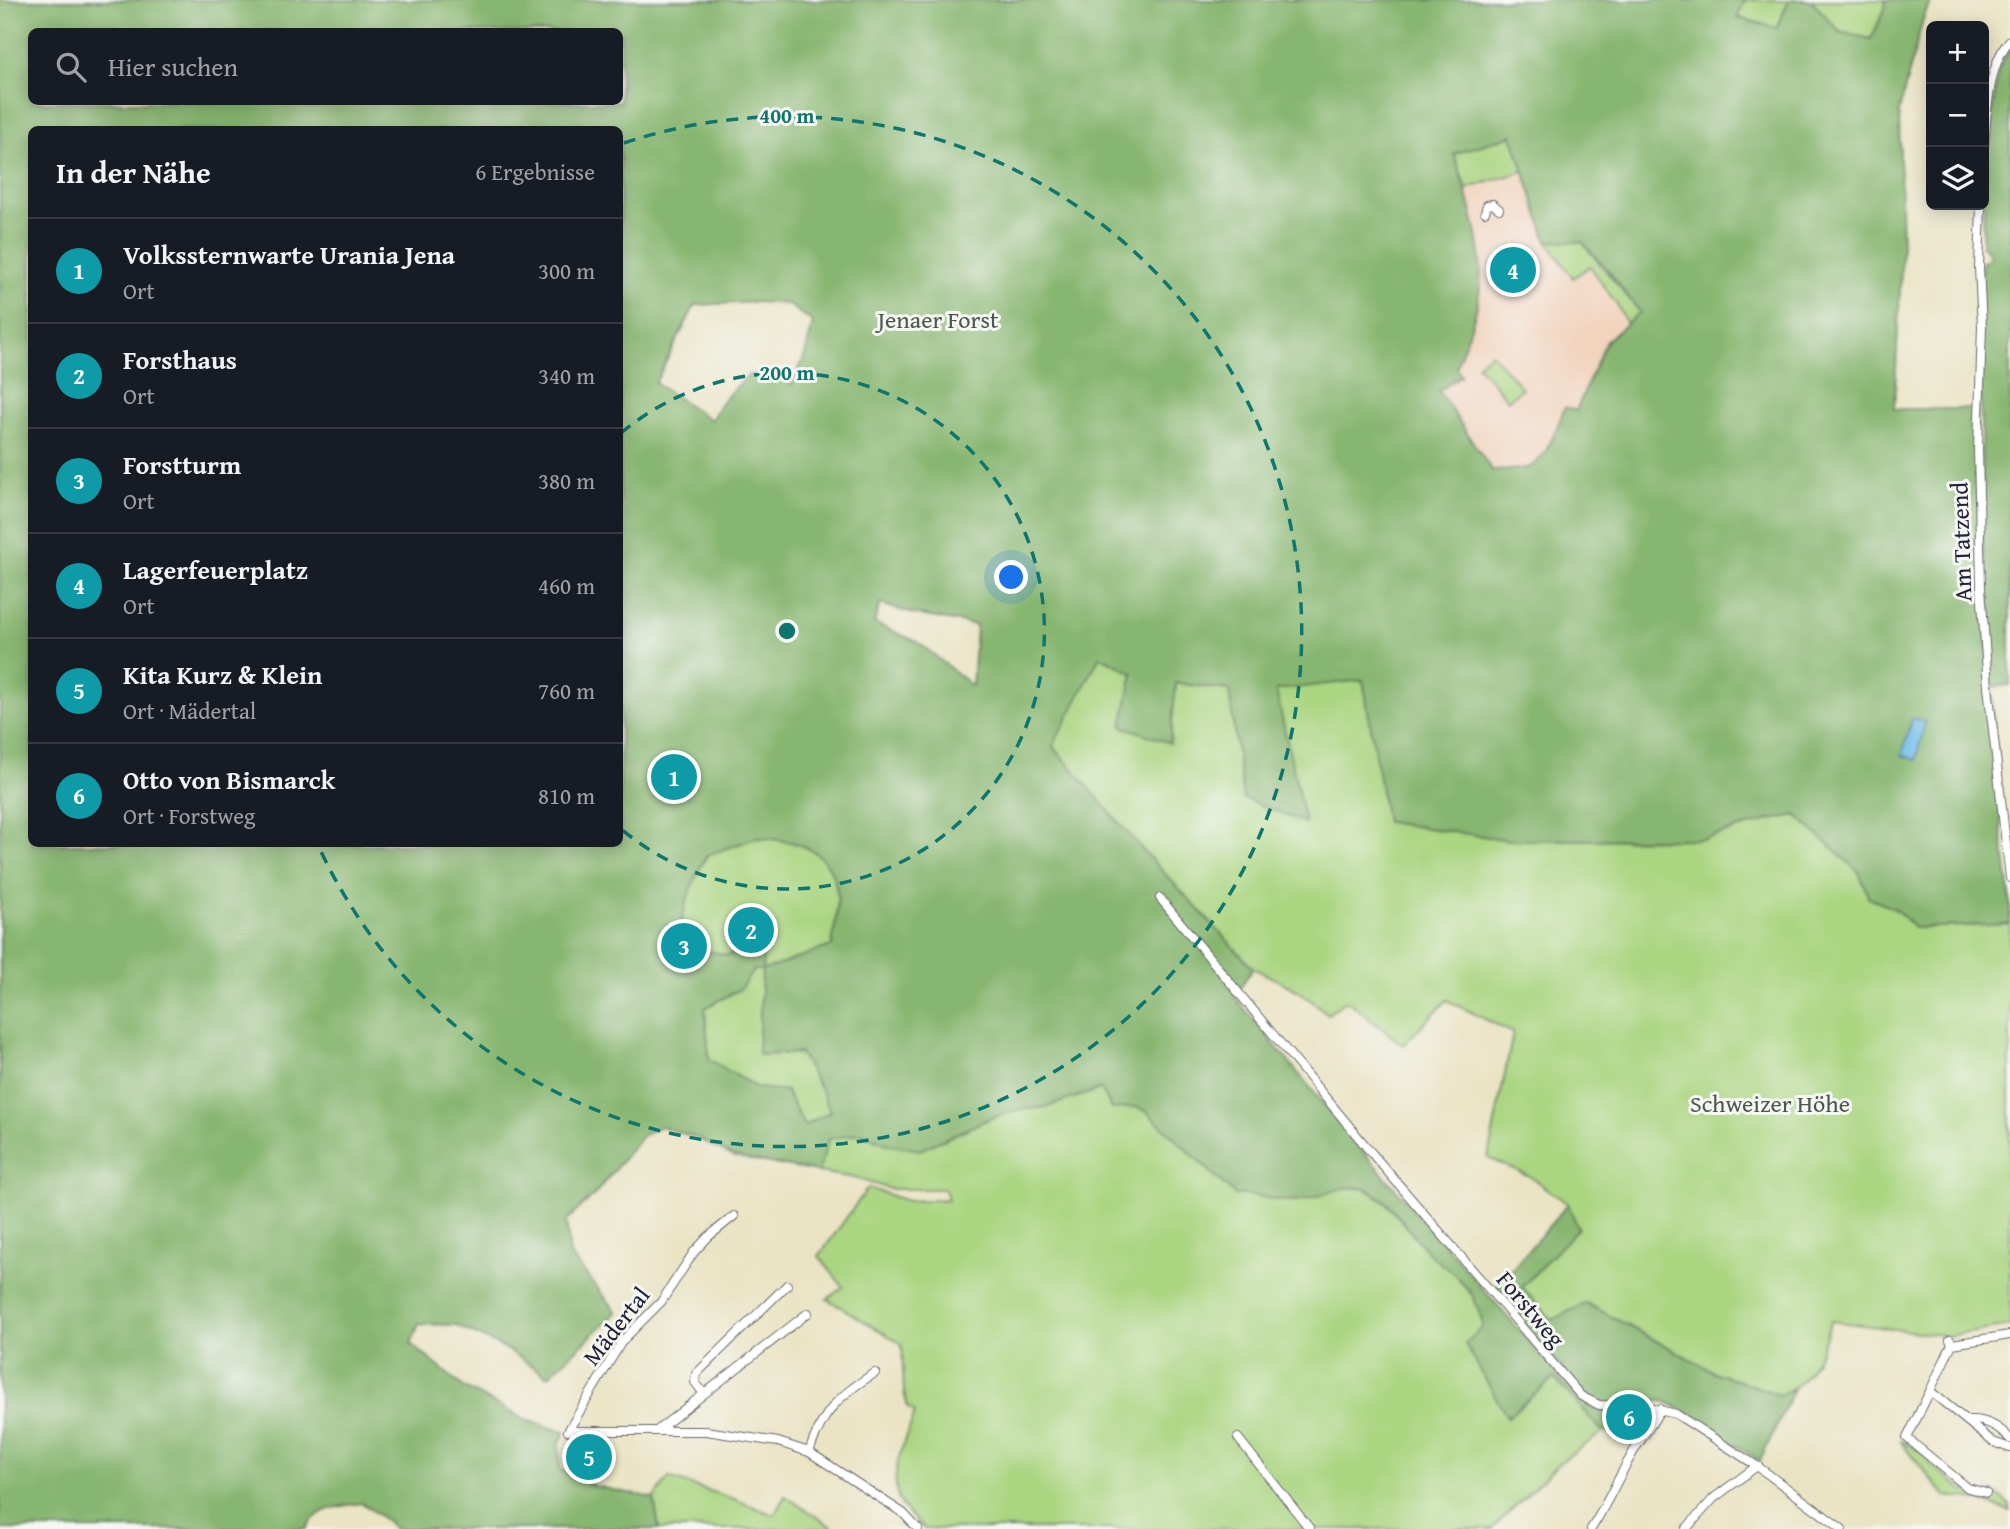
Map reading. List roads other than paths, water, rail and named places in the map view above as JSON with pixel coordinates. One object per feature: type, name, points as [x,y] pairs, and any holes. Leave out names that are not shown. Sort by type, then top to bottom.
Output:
[{"type":"street","points":[[1989,111],[1996,64],[2002,48],[2010,40]]},
{"type":"street","points":[[1485,212],[1487,205],[1493,204],[1499,209]]},
{"type":"street","name":"Am Tatzend","points":[[1981,210],[1979,268],[1982,326],[1978,449],[1981,587],[1989,700],[2010,878]]},
{"type":"street","name":"Forstweg","points":[[1160,898],[1376,1159],[1581,1396],[1599,1405],[1660,1409],[1676,1415],[1756,1466],[1842,1529]]},
{"type":"street","name":"Mädertal","points":[[734,1216],[694,1252],[661,1302],[622,1341],[568,1431],[706,1431],[751,1437],[809,1452],[903,1513],[918,1529]]},
{"type":"street","points":[[704,1394],[695,1382],[696,1374],[786,1285]]},
{"type":"street","points":[[659,1429],[808,1312]]},
{"type":"street","points":[[1986,1493],[1968,1488],[1908,1438],[1951,1342],[2010,1335]]},
{"type":"street","points":[[809,1452],[816,1432],[834,1402],[875,1373]]},
{"type":"street","points":[[1930,1391],[1968,1420],[1973,1428],[1993,1442],[2010,1448]]},
{"type":"street","points":[[1591,1529],[1660,1409]]},
{"type":"street","points":[[1968,1420],[1979,1419],[2001,1429],[2010,1438]]},
{"type":"street","points":[[1238,1438],[1310,1529]]},
{"type":"street","points":[[1686,1529],[1714,1498],[1756,1466]]},
{"type":"water","points":[[1912,718],[1925,722],[1916,760],[1902,755]]},
{"type":"place","name":"Lagerfeuerplatz","points":[[1513,270]]},
{"type":"place","name":"Volkssternwarte Urania Jena","points":[[674,777]]},
{"type":"place","name":"Forsthaus","points":[[751,930]]},
{"type":"place","name":"Forstturm","points":[[684,946]]},
{"type":"place","name":"Otto von Bismarck","points":[[1629,1417]]},
{"type":"place","name":"Kita Kurz & Klein","points":[[589,1457]]},
{"type":"park label","name":"Jenaer Forst","points":[[938,319]]},
{"type":"park label","name":"Schweizer Höhe","points":[[1770,1103]]}]
